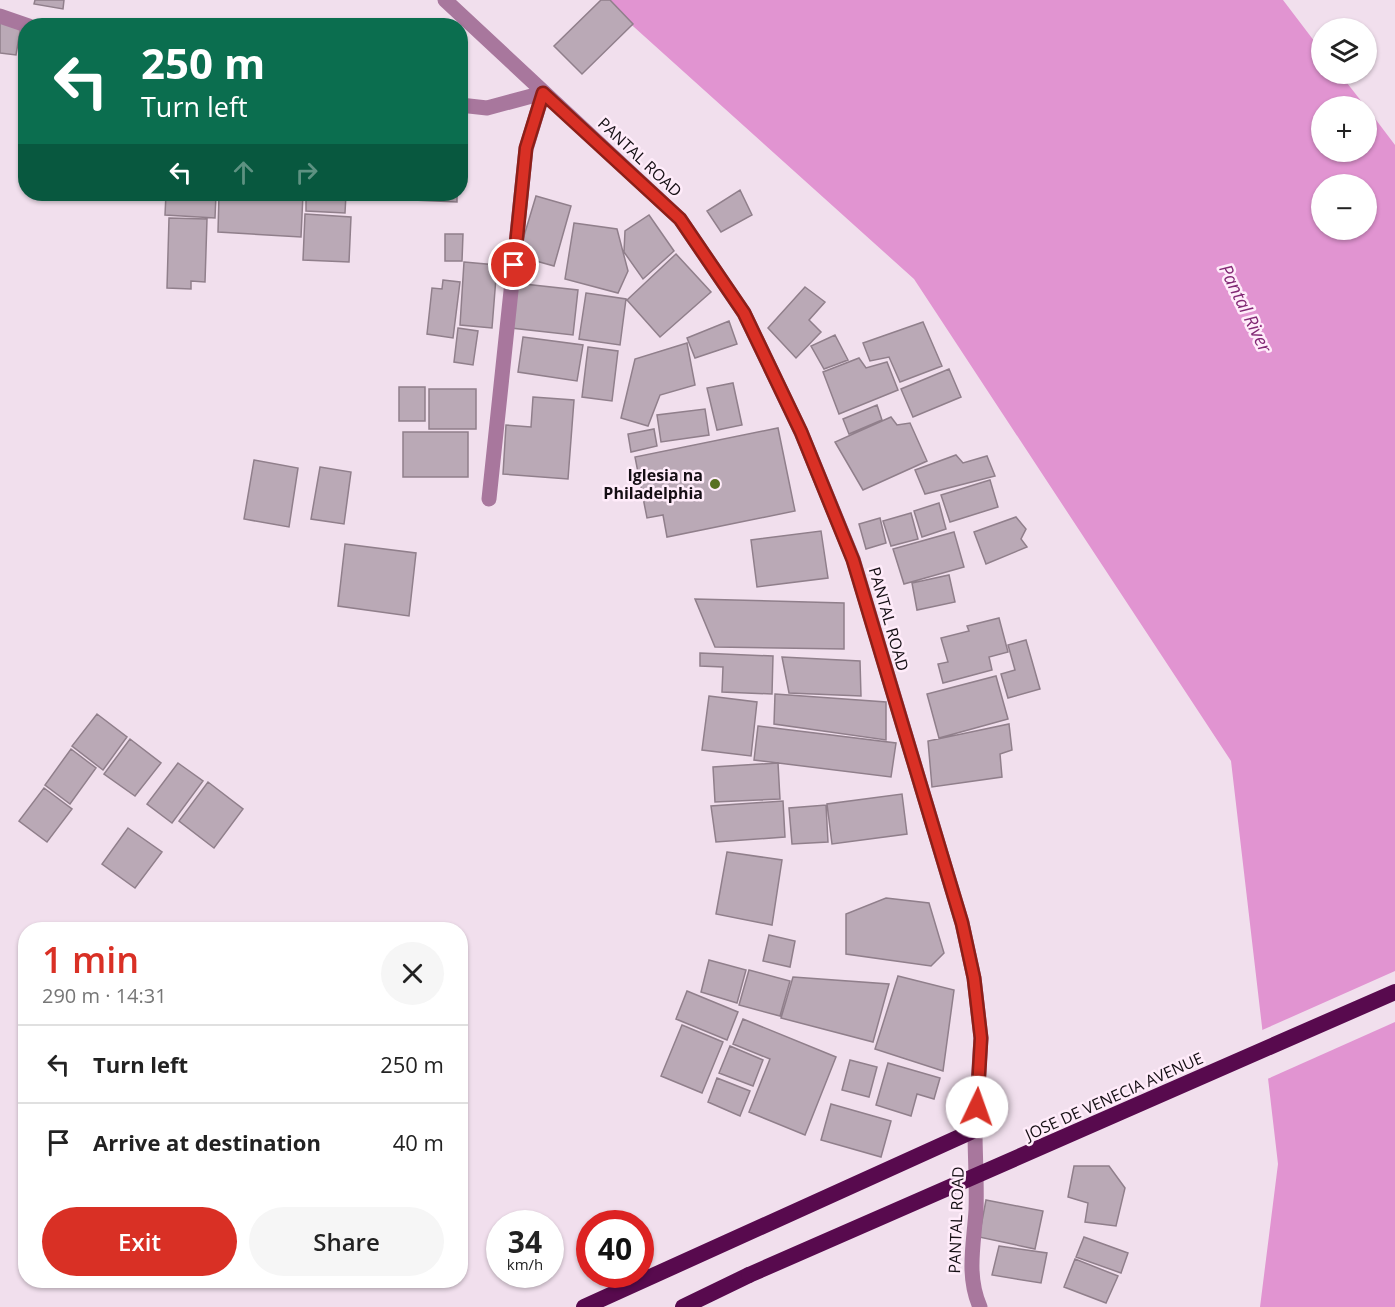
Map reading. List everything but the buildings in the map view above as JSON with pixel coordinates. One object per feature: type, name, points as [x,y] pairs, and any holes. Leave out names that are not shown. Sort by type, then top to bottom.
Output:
[{"type":"highway","name":"JOSE DE VENECIA AVENUE","points":[[683,1307],[749,1275],[1395,992]]},
{"type":"highway","points":[[584,1307],[975,1130]]},
{"type":"street","name":"PANTAL ROAD","points":[[444,0],[463,18]]},
{"type":"street","points":[[0,16],[18,22]]},
{"type":"street","name":"PANTAL ROAD","points":[[468,23],[680,219],[744,313],[801,432],[853,560],[962,923],[974,978],[981,1038],[975,1130],[976,1208],[970,1268],[973,1291],[980,1307]]},
{"type":"street","points":[[468,106],[487,108],[543,93]]},
{"type":"street","points":[[489,499],[526,148],[543,93]]},
{"type":"water","name":"Pantal River","points":[[604,0],[1283,0],[1311,37],[1311,84],[1348,84],[1357,96],[1311,96],[1311,162],[1377,162],[1377,121],[1395,145],[1395,1307],[1260,1307],[1278,1164],[1231,761],[914,279]]},
{"type":"pier","points":[[1395,971],[1395,1022],[1265,1080],[1260,1031]]},
{"type":"place","name":"Iglesia na Philadelphia","points":[[715,484]]},
{"type":"route","points":[[514,265],[526,148],[543,93],[680,219],[744,313],[801,432],[853,560],[962,923],[974,978],[981,1038],[977,1107]]}]
